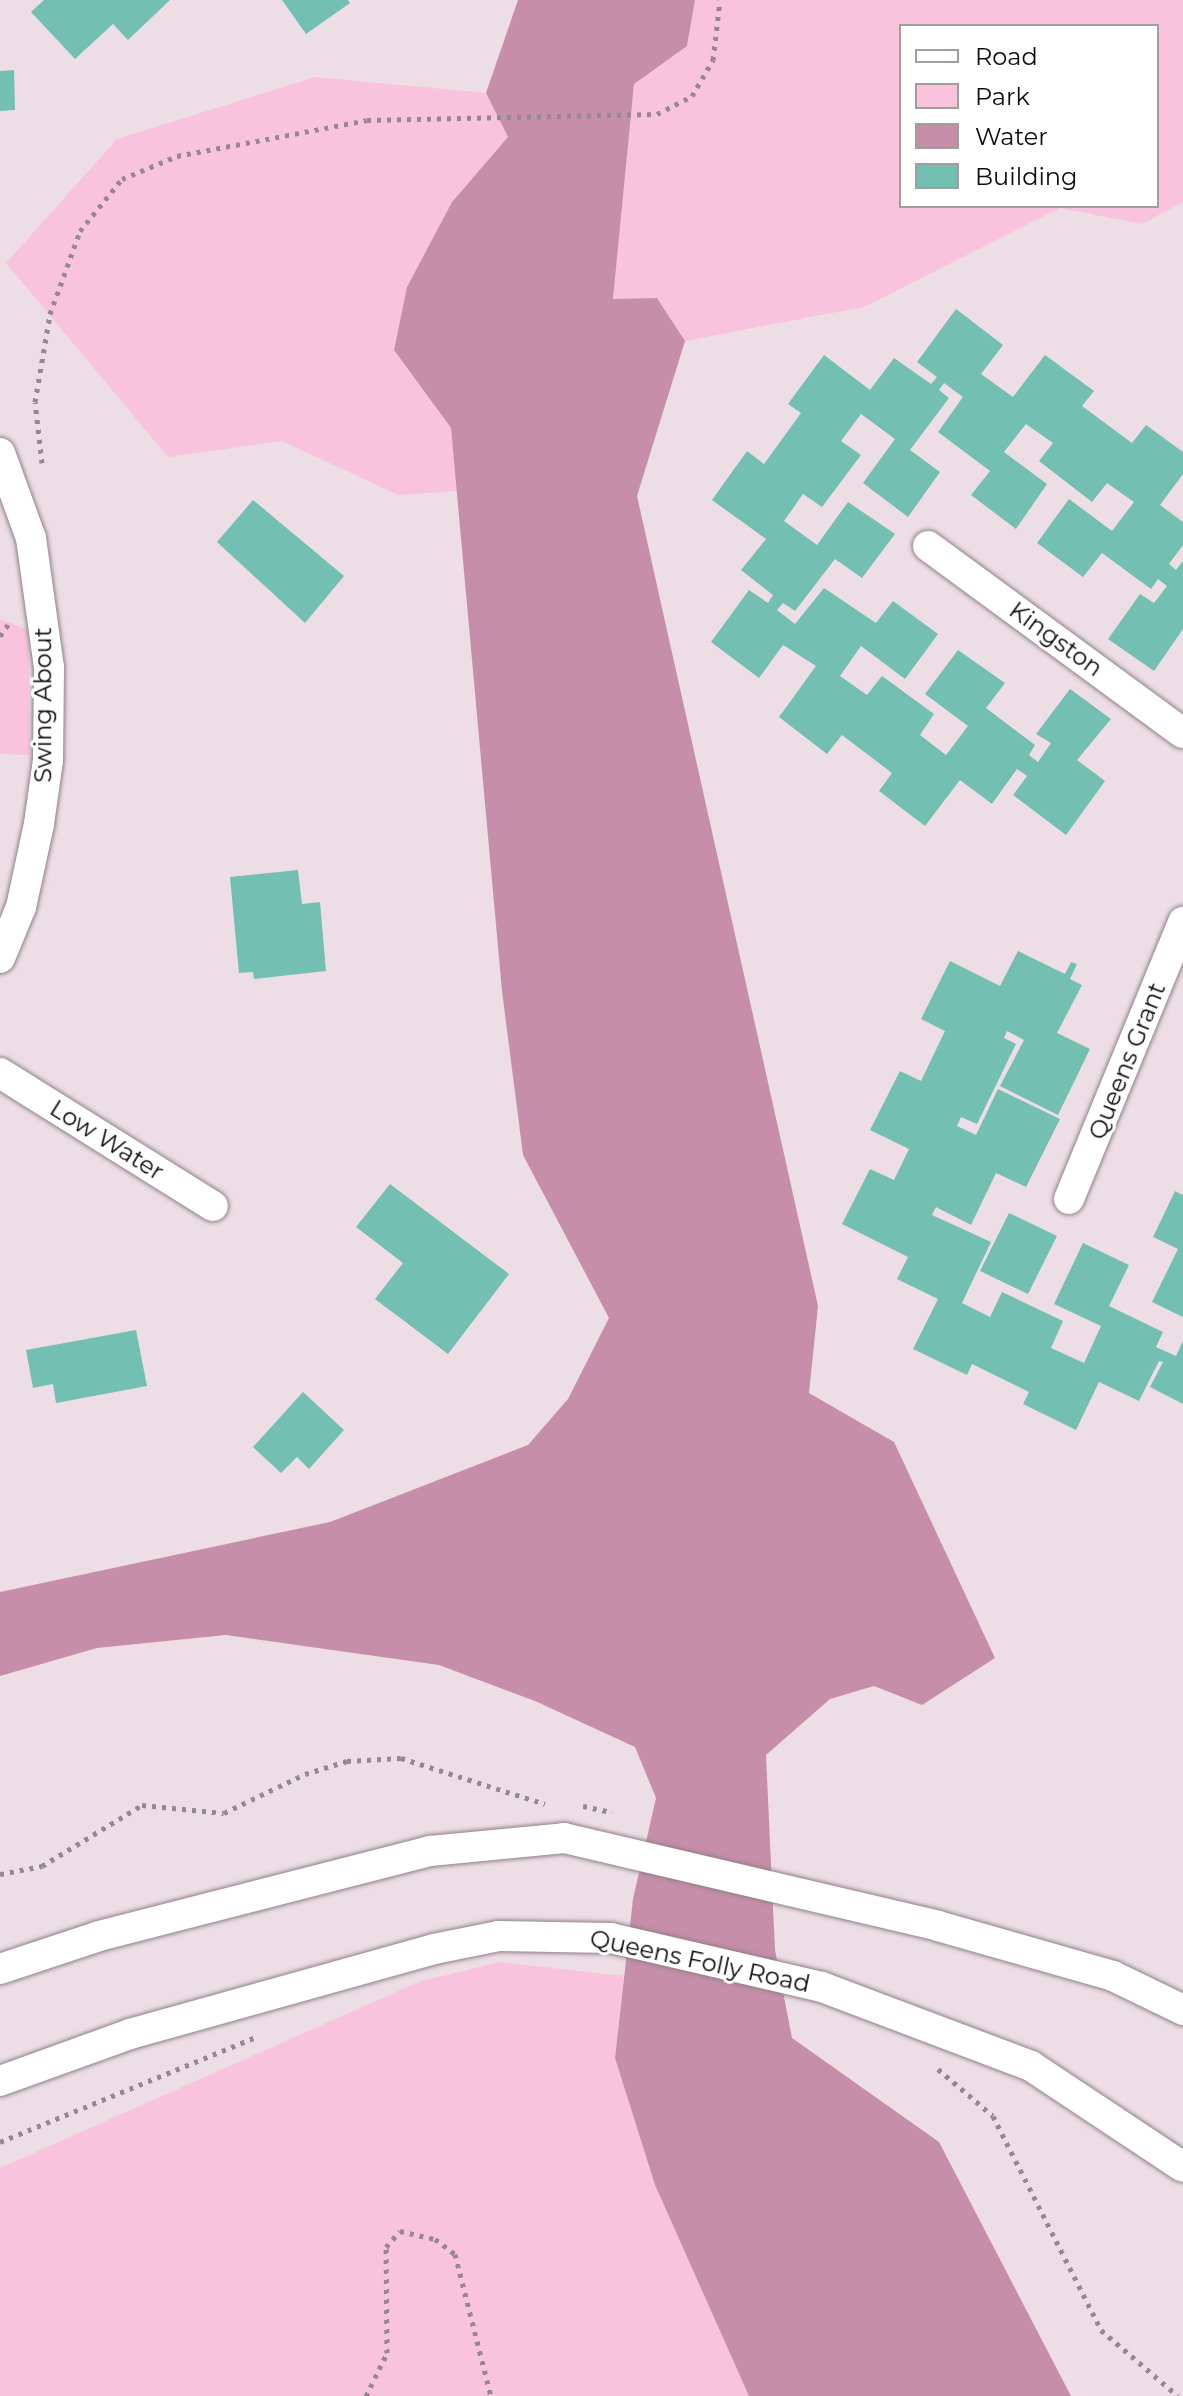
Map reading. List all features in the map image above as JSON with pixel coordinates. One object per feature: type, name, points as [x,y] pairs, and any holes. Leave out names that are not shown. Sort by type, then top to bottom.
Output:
[{"type":"street","name":"Swing About","points":[[0,453],[31,538],[49,667],[48,760],[39,824],[21,907],[0,958]]},
{"type":"street","name":"Kingston","points":[[928,546],[1183,733]]},
{"type":"street","name":"Queens Grant","points":[[1069,1199],[1183,922]]},
{"type":"street","name":"Low Water","points":[[0,1073],[213,1206]]},
{"type":"street","points":[[0,1969],[99,1936],[430,1851],[564,1838],[791,1891],[1113,1976],[1183,2010]]},
{"type":"street","name":"Queens Folly Road","points":[[0,2081],[130,2034],[434,1949],[499,1936],[611,1938],[822,1987],[1031,2066],[1183,2167]]},
{"type":"path","points":[[44,481],[35,402],[50,314],[80,231],[122,179],[177,156],[367,120],[657,114],[692,96],[713,60],[720,0]]},
{"type":"path","points":[[0,636],[11,619]]},
{"type":"path","points":[[0,1874],[42,1866],[142,1805],[224,1813],[305,1774],[347,1761],[401,1758],[535,1803],[560,1805]]},
{"type":"path","points":[[573,1805],[599,1807],[620,1815]]},
{"type":"path","points":[[0,2142],[265,2033]]},
{"type":"path","points":[[927,2059],[993,2116],[1101,2330],[1178,2396]]},
{"type":"path","points":[[366,2396],[387,2353],[386,2247],[400,2231],[435,2239],[455,2254],[491,2396]]},
{"type":"green space","points":[[695,0],[1183,0],[1183,202],[1142,224],[1060,208],[864,307],[685,341],[657,298],[613,300],[634,84],[687,46]]},
{"type":"green space","points":[[315,77],[486,93],[508,137],[452,202],[407,287],[394,350],[451,428],[457,491],[398,495],[282,441],[168,457],[6,263],[117,139]]},
{"type":"green space","points":[[0,619],[28,630],[30,755],[0,754]]},
{"type":"green space","points":[[500,1962],[624,1976],[615,2058],[655,2185],[749,2396],[0,2396],[0,2168],[421,1981]]},
{"type":"water","points":[[518,0],[695,0],[687,46],[634,84],[613,299],[657,298],[685,341],[637,496],[818,1306],[809,1393],[894,1442],[995,1658],[922,1705],[874,1686],[830,1699],[766,1755],[775,1950],[792,2038],[939,2142],[1071,2396],[749,2396],[655,2185],[615,2058],[633,1899],[656,1798],[635,1747],[535,1701],[439,1665],[226,1635],[97,1648],[0,1676],[0,1592],[330,1522],[528,1445],[568,1399],[609,1318],[523,1155],[502,991],[451,428],[394,350],[407,287],[452,202],[508,137],[486,93]]},
{"type":"building","points":[[44,0],[170,0],[128,40],[113,24],[75,59],[31,12]]},
{"type":"building","points":[[282,0],[348,0],[350,3],[306,34]]},
{"type":"building","points":[[14,70],[15,110],[0,111],[0,71]]},
{"type":"building","points":[[956,309],[1003,345],[981,374],[1013,397],[1045,355],[1094,391],[1082,406],[1132,443],[1146,425],[1183,452],[1183,474],[1160,505],[1183,522],[1183,545],[1169,564],[1176,570],[1183,561],[1183,629],[1154,671],[1108,639],[1140,594],[1154,603],[1167,586],[1158,579],[1151,589],[1102,553],[1083,577],[1037,543],[1069,499],[1112,531],[1134,502],[1107,483],[1092,502],[1039,461],[1053,443],[1026,424],[1004,452],[1047,484],[1016,529],[971,495],[990,471],[938,432],[963,397],[944,383],[939,390],[949,398],[910,450],[940,472],[908,517],[863,483],[895,439],[861,414],[841,441],[861,455],[822,507],[803,494],[784,521],[817,545],[848,502],[895,534],[862,578],[835,559],[795,611],[783,603],[777,610],[795,624],[824,588],[876,623],[893,601],[938,634],[905,679],[861,646],[840,676],[867,695],[882,676],[934,714],[920,735],[946,755],[968,726],[925,694],[958,650],[1005,683],[986,708],[1035,745],[1029,755],[1038,762],[1051,743],[1036,734],[1070,689],[1111,719],[1077,760],[1105,781],[1066,835],[1013,795],[1027,776],[1017,769],[992,804],[960,780],[925,826],[879,791],[892,773],[842,735],[827,754],[779,717],[816,666],[783,645],[759,678],[711,642],[749,590],[768,603],[773,595],[741,570],[766,539],[712,500],[747,451],[764,464],[801,413],[788,404],[824,355],[870,390],[894,358],[931,384],[937,377],[917,362]]},
{"type":"building","points":[[253,500],[344,576],[305,623],[217,542]]},
{"type":"building","points":[[298,870],[302,904],[320,902],[326,971],[254,979],[253,972],[239,973],[230,877]]},
{"type":"building","points":[[1018,951],[1065,974],[1071,962],[1077,964],[1070,979],[1082,985],[1057,1033],[1090,1049],[1058,1115],[1000,1086],[1024,1040],[1007,1031],[1004,1038],[1016,1044],[977,1124],[961,1117],[957,1126],[976,1135],[998,1089],[1060,1119],[1026,1187],[996,1173],[971,1225],[936,1207],[932,1215],[991,1242],[962,1303],[990,1317],[1002,1292],[1063,1321],[1051,1348],[1084,1363],[1101,1326],[1054,1304],[1083,1243],[1129,1265],[1109,1306],[1163,1332],[1156,1347],[1176,1356],[1183,1341],[1183,1404],[1150,1387],[1163,1362],[1159,1361],[1139,1401],[1099,1382],[1076,1430],[1023,1404],[1029,1392],[972,1364],[967,1375],[913,1349],[938,1299],[897,1279],[908,1257],[842,1224],[870,1169],[894,1180],[909,1149],[870,1130],[900,1071],[921,1081],[945,1031],[921,1019],[950,961],[1000,986]]},
{"type":"building","points":[[390,1184],[509,1274],[448,1354],[375,1299],[403,1263],[356,1227]]},
{"type":"building","points":[[1175,1191],[1183,1195],[1183,1317],[1152,1302],[1178,1249],[1153,1237]]},
{"type":"building","points":[[1009,1213],[1057,1236],[1028,1294],[980,1271]]},
{"type":"building","points":[[136,1330],[147,1386],[56,1403],[53,1384],[33,1388],[26,1350]]},
{"type":"building","points":[[303,1392],[344,1430],[309,1469],[297,1457],[281,1473],[253,1447]]}]
